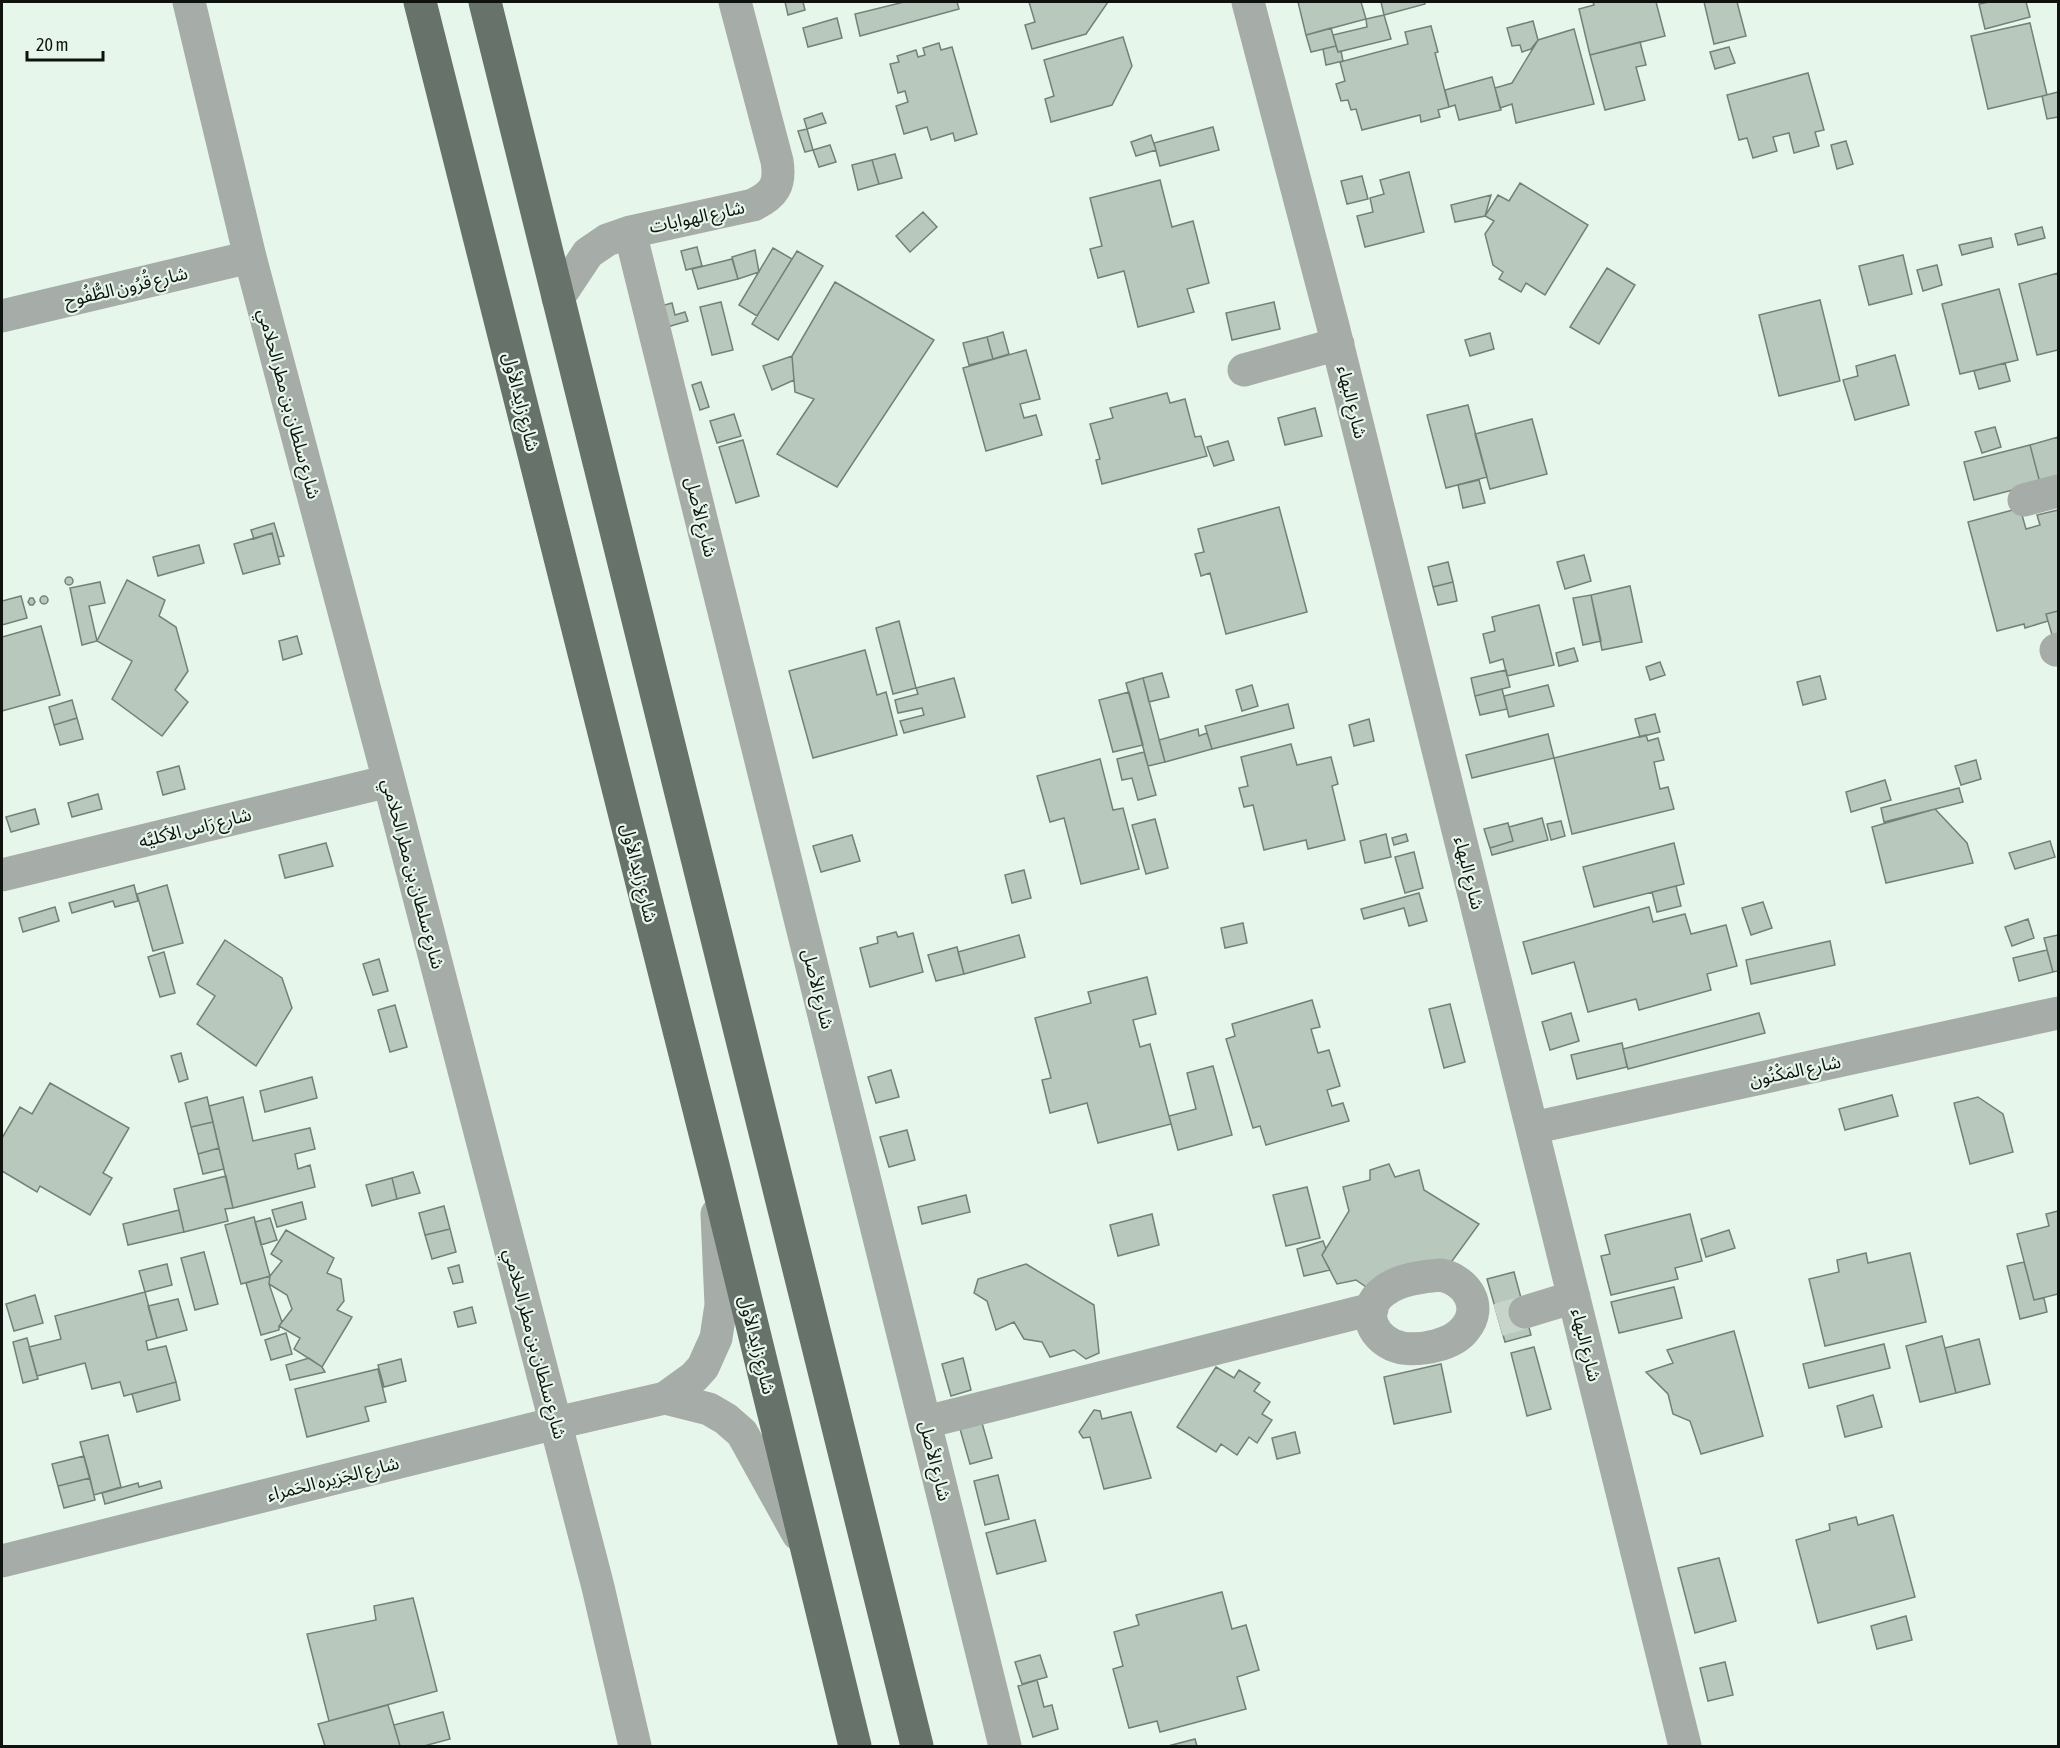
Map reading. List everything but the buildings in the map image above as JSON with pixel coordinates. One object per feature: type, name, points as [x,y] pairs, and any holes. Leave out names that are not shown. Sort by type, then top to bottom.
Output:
[{"type":"main road","name":"شارع زايد الأول","points":[[420,2],[716,1177],[855,1746]]},
{"type":"main road","points":[[485,2],[917,1746]]},
{"type":"street","name":"شارع سلطان بن مطر الحلامي","points":[[189,2],[250,257],[556,1423],[598,1587],[635,1746]]},
{"type":"street","name":"شارع الهوايات","points":[[558,298],[588,253],[607,240],[630,232],[753,205],[766,199],[776,186],[779,173],[777,161],[735,2]]},
{"type":"street","name":"شارع البهاء","points":[[1248,2],[1338,344],[1685,1746]]},
{"type":"street","name":"شارع الأصل","points":[[630,232],[1005,1746]]},
{"type":"street","name":"شارع قُرُون الطُّفُوح","points":[[2,316],[250,257]]},
{"type":"street","points":[[1244,370],[1338,344]]},
{"type":"street","points":[[2024,500],[2058,491]]},
{"type":"street","name":"شارع رَاس الأكليَّه","points":[[2,874],[389,781]]},
{"type":"street","name":"شارع المَكْنُون","points":[[1532,1128],[2058,1013]]},
{"type":"street","name":"شارع الجَزيره الحَمراء","points":[[2,1562],[556,1423],[665,1398],[694,1377],[703,1367],[716,1338],[721,1305],[716,1177]]},
{"type":"street","points":[[1433,1276],[1448,1277],[1463,1285],[1472,1300],[1473,1311],[1471,1320],[1457,1337],[1444,1343],[1418,1348],[1396,1347],[1379,1337],[1371,1318],[1372,1309],[1382,1292],[1392,1286],[1433,1276]]},
{"type":"street","points":[[1465,1329],[1574,1297]]},
{"type":"street","points":[[926,1422],[1372,1309]]},
{"type":"street","name":"شارع الجَزيره الحَمراء","points":[[665,1398],[709,1409],[726,1419],[742,1433],[806,1550]]},
{"type":"tunnel","points":[[1498,1320],[1525,1312]]}]
